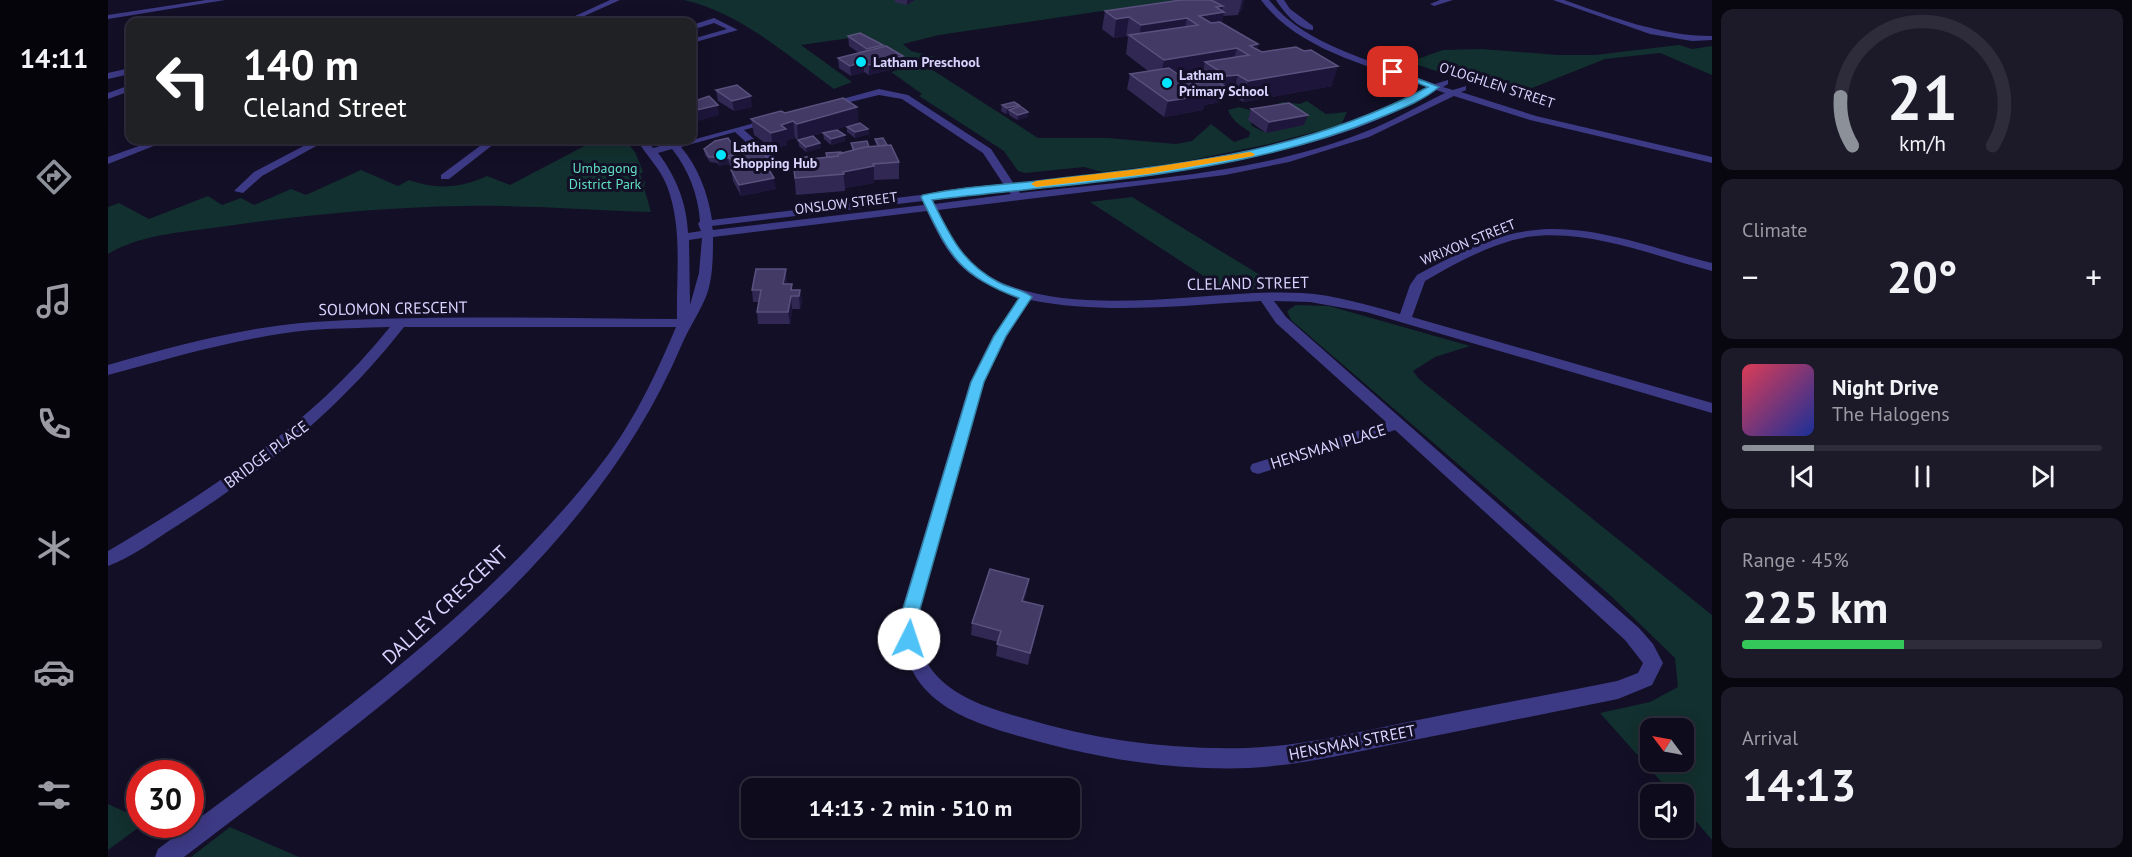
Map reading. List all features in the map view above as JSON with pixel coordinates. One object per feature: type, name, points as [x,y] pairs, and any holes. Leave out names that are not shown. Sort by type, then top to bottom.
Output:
[{"type":"street","points":[[108,17],[221,0]]},
{"type":"street","points":[[575,18],[616,0]]},
{"type":"street","name":"O'LOGHLEN STREET","points":[[1264,0],[1279,18],[1301,34],[1331,48],[1440,85],[1463,88],[1582,128]]},
{"type":"street","name":"O'LOGHLEN STREET","points":[[1280,0],[1287,11],[1312,30],[1440,85],[1452,93],[1533,118],[1712,160]]},
{"type":"street","points":[[1434,4],[1449,0]]},
{"type":"street","points":[[1557,0],[1662,33],[1712,38]]},
{"type":"street","points":[[696,27],[714,20],[734,30],[696,40]]},
{"type":"street","points":[[108,76],[126,72]]},
{"type":"street","name":"ONSLOW STREET","points":[[929,203],[1011,187],[1159,169],[1274,150],[1351,127],[1392,110],[1440,85]]},
{"type":"street","name":"ONSLOW STREET","points":[[684,232],[929,203],[1018,198],[1157,182],[1289,159],[1366,135],[1463,88]]},
{"type":"street","points":[[108,96],[126,89]]},
{"type":"street","points":[[818,107],[869,93],[899,94],[987,151],[1018,198]]},
{"type":"street","points":[[696,137],[778,118]]},
{"type":"street","points":[[737,129],[776,164]]},
{"type":"street","points":[[108,160],[153,144]]},
{"type":"street","points":[[239,191],[258,174],[314,144]]},
{"type":"street","points":[[445,177],[489,144]]},
{"type":"street","name":"DALLEY CRESCENT","points":[[646,144],[652,151],[681,208],[684,232],[681,292],[684,323]]},
{"type":"street","points":[[652,151],[668,144]]},
{"type":"street","name":"DALLEY CRESCENT","points":[[166,857],[392,685],[441,643],[524,565],[586,494],[632,430],[664,374],[684,323],[701,294],[706,229],[705,204],[696,178],[674,144]]},
{"type":"street","points":[[1274,150],[1289,159]]},
{"type":"street","name":"CLELAND STREET","points":[[929,203],[951,247],[964,264],[994,285],[1026,297],[1077,304],[1265,297],[1303,297],[1332,301],[1712,408]]},
{"type":"street","name":"WRIXON STREET","points":[[1405,320],[1416,285],[1421,278],[1512,238],[1528,234],[1570,234],[1712,267]]},
{"type":"street","name":"HENSMAN STREET","points":[[1026,297],[1000,336],[977,382],[909,624],[909,639],[916,663],[950,700],[974,713],[1079,743],[1142,754],[1221,758],[1286,755],[1618,690],[1645,679],[1653,663],[1646,650],[1632,634],[1281,320],[1265,297]]},
{"type":"street","name":"SOLOMON CRESCENT","points":[[108,370],[165,353],[232,338],[311,326],[400,323],[684,323]]},
{"type":"street","name":"BRIDGE PLACE","points":[[108,559],[193,508],[251,468],[300,429],[363,370],[400,323]]},
{"type":"street","name":"HENSMAN PLACE","points":[[1258,468],[1398,424]]},
{"type":"green space","points":[[684,0],[1176,0],[939,35],[903,44],[911,51],[939,58],[939,64],[928,67],[1038,138],[1108,138],[1176,144],[1192,141],[1211,124],[1234,142],[1249,137],[1250,132],[1234,120],[1228,110],[1239,107],[1253,111],[1250,120],[1252,126],[1264,132],[1303,124],[1262,109],[1283,102],[1300,104],[1307,101],[1326,114],[1347,112],[1341,125],[1269,144],[1177,163],[1102,172],[1084,167],[1025,173],[1018,171],[1004,151],[919,96],[922,94],[891,72],[908,67],[857,37],[801,45],[852,82],[834,89],[744,25],[705,6]]},
{"type":"green space","points":[[1679,45],[1692,49],[1712,46],[1712,75],[1660,53],[1605,59],[1512,96],[1409,62],[1443,50],[1482,49],[1557,55],[1595,55]]},
{"type":"green space","name":"Umbagong District Park","points":[[588,144],[628,144],[635,152],[643,172],[640,174],[642,180],[645,181],[644,188],[651,212],[487,206],[346,212],[166,234],[136,242],[108,254],[108,207],[119,203],[149,219],[208,196],[222,205],[241,198],[254,205],[291,189],[306,195],[361,170],[398,186],[409,180],[429,185],[458,185],[487,176],[510,185]]},
{"type":"green space","points":[[1132,197],[1270,281],[1272,289],[1225,290],[1090,202]]},
{"type":"green space","points":[[1296,305],[1329,306],[1470,346],[1435,357],[1413,371],[1419,379],[1712,615],[1712,840],[1694,819],[1694,784],[1663,784],[1653,772],[1694,772],[1694,718],[1640,718],[1640,758],[1600,713],[1650,702],[1678,687],[1675,658],[1611,596],[1291,320],[1287,311]]},
{"type":"green space","points":[[108,804],[126,812],[126,837],[108,850]]},
{"type":"green space","points":[[230,827],[299,857],[191,857]]},
{"type":"building","points":[[1181,0],[1211,0],[1223,6],[1216,7],[1224,12],[1199,16],[1211,23],[1220,22],[1258,44],[1250,46],[1262,52],[1296,47],[1304,51],[1311,50],[1338,66],[1248,81],[1238,75],[1227,76],[1205,62],[1249,55],[1237,48],[1164,60],[1129,35],[1198,25],[1187,18],[1141,25],[1129,17],[1116,19],[1105,11]]},
{"type":"building","points":[[860,33],[883,45],[867,49],[848,36]]},
{"type":"building","points":[[886,46],[903,56],[869,65],[864,61],[850,66],[838,58]]},
{"type":"building","points":[[1169,68],[1192,84],[1216,80],[1224,86],[1200,90],[1206,95],[1168,101],[1130,74]]},
{"type":"building","points":[[737,85],[751,96],[732,101],[716,90]]},
{"type":"building","points":[[709,96],[718,105],[696,110],[696,101]]},
{"type":"building","points":[[843,98],[857,107],[797,124],[793,121],[781,125],[786,129],[771,133],[751,119],[781,111],[785,113]]},
{"type":"building","points":[[1014,102],[1019,105],[1007,108],[1002,105]]},
{"type":"building","points":[[1289,103],[1308,115],[1269,122],[1251,109]]},
{"type":"building","points":[[1020,106],[1028,112],[1018,115],[1009,110]]},
{"type":"building","points":[[860,123],[868,129],[855,132],[847,127]]},
{"type":"building","points":[[837,130],[845,135],[831,139],[823,133]]},
{"type":"building","points":[[813,136],[820,143],[806,147],[798,140]]},
{"type":"building","points":[[728,138],[737,151],[749,149],[750,151],[718,160],[717,157],[709,157],[704,149],[715,141]]},
{"type":"building","points":[[883,138],[887,145],[879,146],[875,139]]},
{"type":"building","points":[[867,141],[869,147],[854,150],[851,143]]},
{"type":"building","points":[[891,145],[899,162],[873,164],[874,166],[843,172],[844,174],[795,178],[793,161],[838,156],[838,154],[865,147]]},
{"type":"building","points":[[761,149],[770,162],[765,163],[774,178],[739,185],[731,170],[736,168],[728,156]]},
{"type":"building","points":[[841,152],[838,156],[827,157],[826,153]]},
{"type":"building","points":[[813,156],[814,159],[799,160],[798,158]]},
{"type":"building","points":[[756,269],[786,269],[783,284],[792,284],[791,290],[800,290],[799,296],[791,296],[788,312],[757,312],[761,290],[752,290]]},
{"type":"building","points":[[990,569],[1029,579],[1022,601],[1043,606],[1030,653],[997,644],[1001,631],[972,623]]},
{"type":"slow traffic","points":[[1036,184],[1148,171],[1250,154]]},
{"type":"place","name":"Latham Preschool","points":[[861,62]]},
{"type":"place","name":"Latham Primary School","points":[[1167,83]]},
{"type":"place","name":"Latham Shopping Hub","points":[[721,155]]},
{"type":"route","points":[[909,639],[911,609],[977,382],[1000,336],[1026,297],[994,285],[964,264],[951,247],[926,197],[1148,171],[1274,150],[1351,127],[1392,110],[1435,87],[1393,72]]}]
